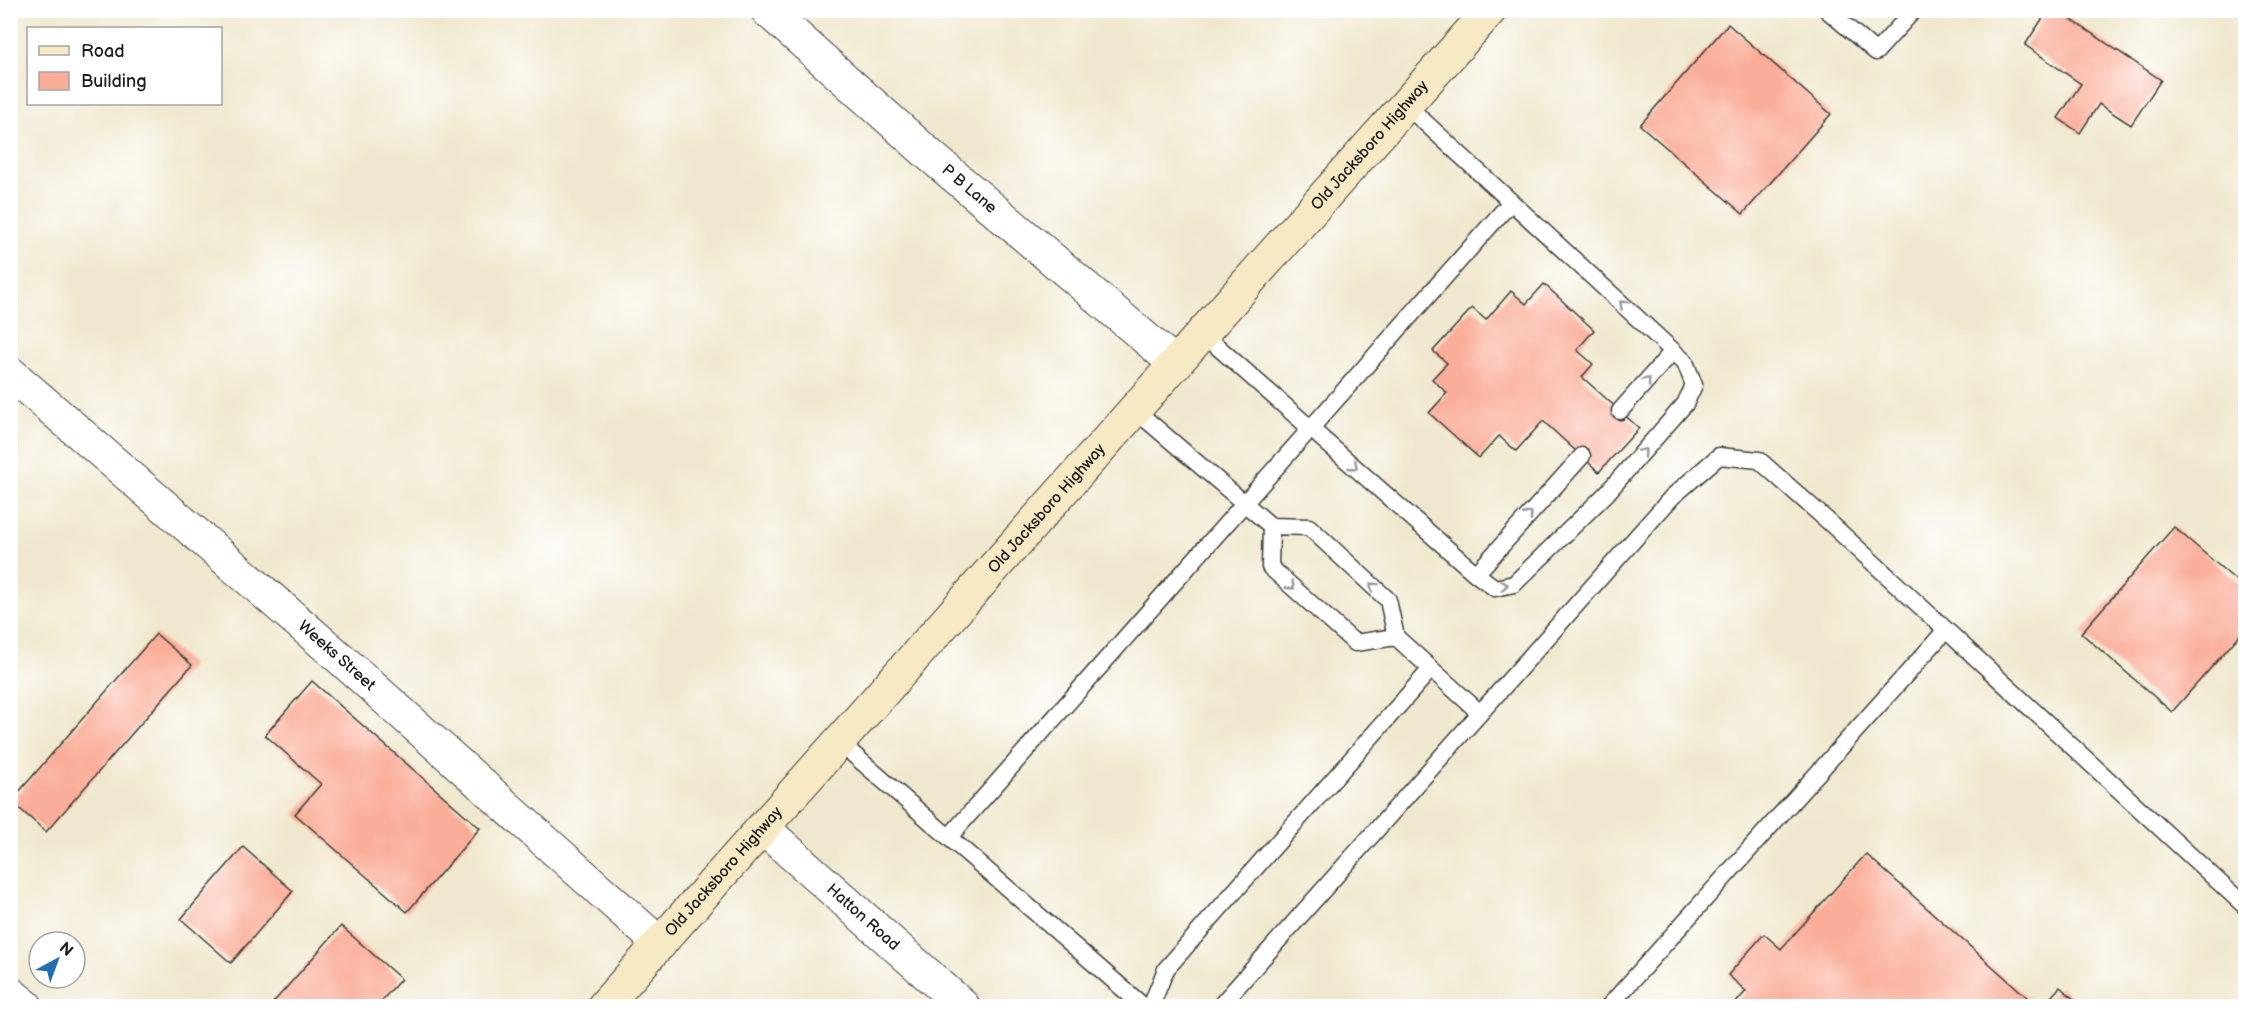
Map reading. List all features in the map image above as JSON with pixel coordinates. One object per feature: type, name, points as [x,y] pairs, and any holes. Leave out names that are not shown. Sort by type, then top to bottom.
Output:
[{"type":"main road","name":"Old Jacksboro Highway","points":[[604,1006],[1490,10]]},
{"type":"street","name":"P B Lane","points":[[767,10],[933,158],[1176,364]]},
{"type":"street","name":"Weeks Street","points":[[10,373],[349,666],[660,944]]},
{"type":"street","name":"Hatton Road","points":[[763,828],[963,1006]]},
{"type":"street","points":[[10,993],[26,1006]]},
{"type":"lane","points":[[1827,10],[1876,52],[1914,10]]},
{"type":"lane","points":[[1203,334],[1476,574],[1495,588],[1514,584],[1606,494],[1685,404],[1694,385],[1685,362],[1406,105]]},
{"type":"lane","points":[[949,837],[1511,202]]},
{"type":"lane","points":[[1620,411],[1673,351]]},
{"type":"lane","points":[[1135,410],[1271,526],[1308,527],[1388,600],[1396,637],[1480,714]]},
{"type":"lane","points":[[1476,574],[1582,456]]},
{"type":"lane","points":[[1220,1006],[1672,497],[1719,456],[1759,460],[2246,906]]},
{"type":"lane","points":[[1271,526],[1270,567],[1355,643],[1396,637]]},
{"type":"lane","points":[[1610,1006],[1946,630]]},
{"type":"lane","points":[[1150,1006],[1166,969],[1431,669]]},
{"type":"lane","points":[[839,742],[1143,1006]]},
{"type":"building","points":[[2048,10],[2057,10],[2161,80],[2131,125],[2099,104],[2080,133],[2058,118],[2081,84],[2025,45]]},
{"type":"building","points":[[1728,24],[1831,114],[1743,214],[1640,125]]},
{"type":"building","points":[[1544,284],[1594,330],[1577,350],[1593,364],[1582,377],[1639,428],[1599,472],[1543,421],[1516,451],[1499,436],[1479,458],[1429,413],[1447,393],[1432,379],[1447,363],[1433,351],[1472,308],[1486,320],[1511,291],[1526,304]]},
{"type":"building","points":[[2174,527],[2246,589],[2246,628],[2172,712],[2081,633]]},
{"type":"building","points":[[156,634],[192,665],[46,832],[11,801]]},
{"type":"building","points":[[312,681],[480,828],[407,912],[295,814],[321,784],[265,735]]},
{"type":"building","points":[[243,847],[293,891],[231,963],[181,919]]},
{"type":"building","points":[[1866,854],[2037,1006],[1733,1006],[1746,991],[1728,975],[1764,934],[1781,949]]},
{"type":"building","points":[[341,926],[401,979],[377,1006],[270,1006]]},
{"type":"building","points":[[2060,987],[2082,1006],[2043,1006]]}]
